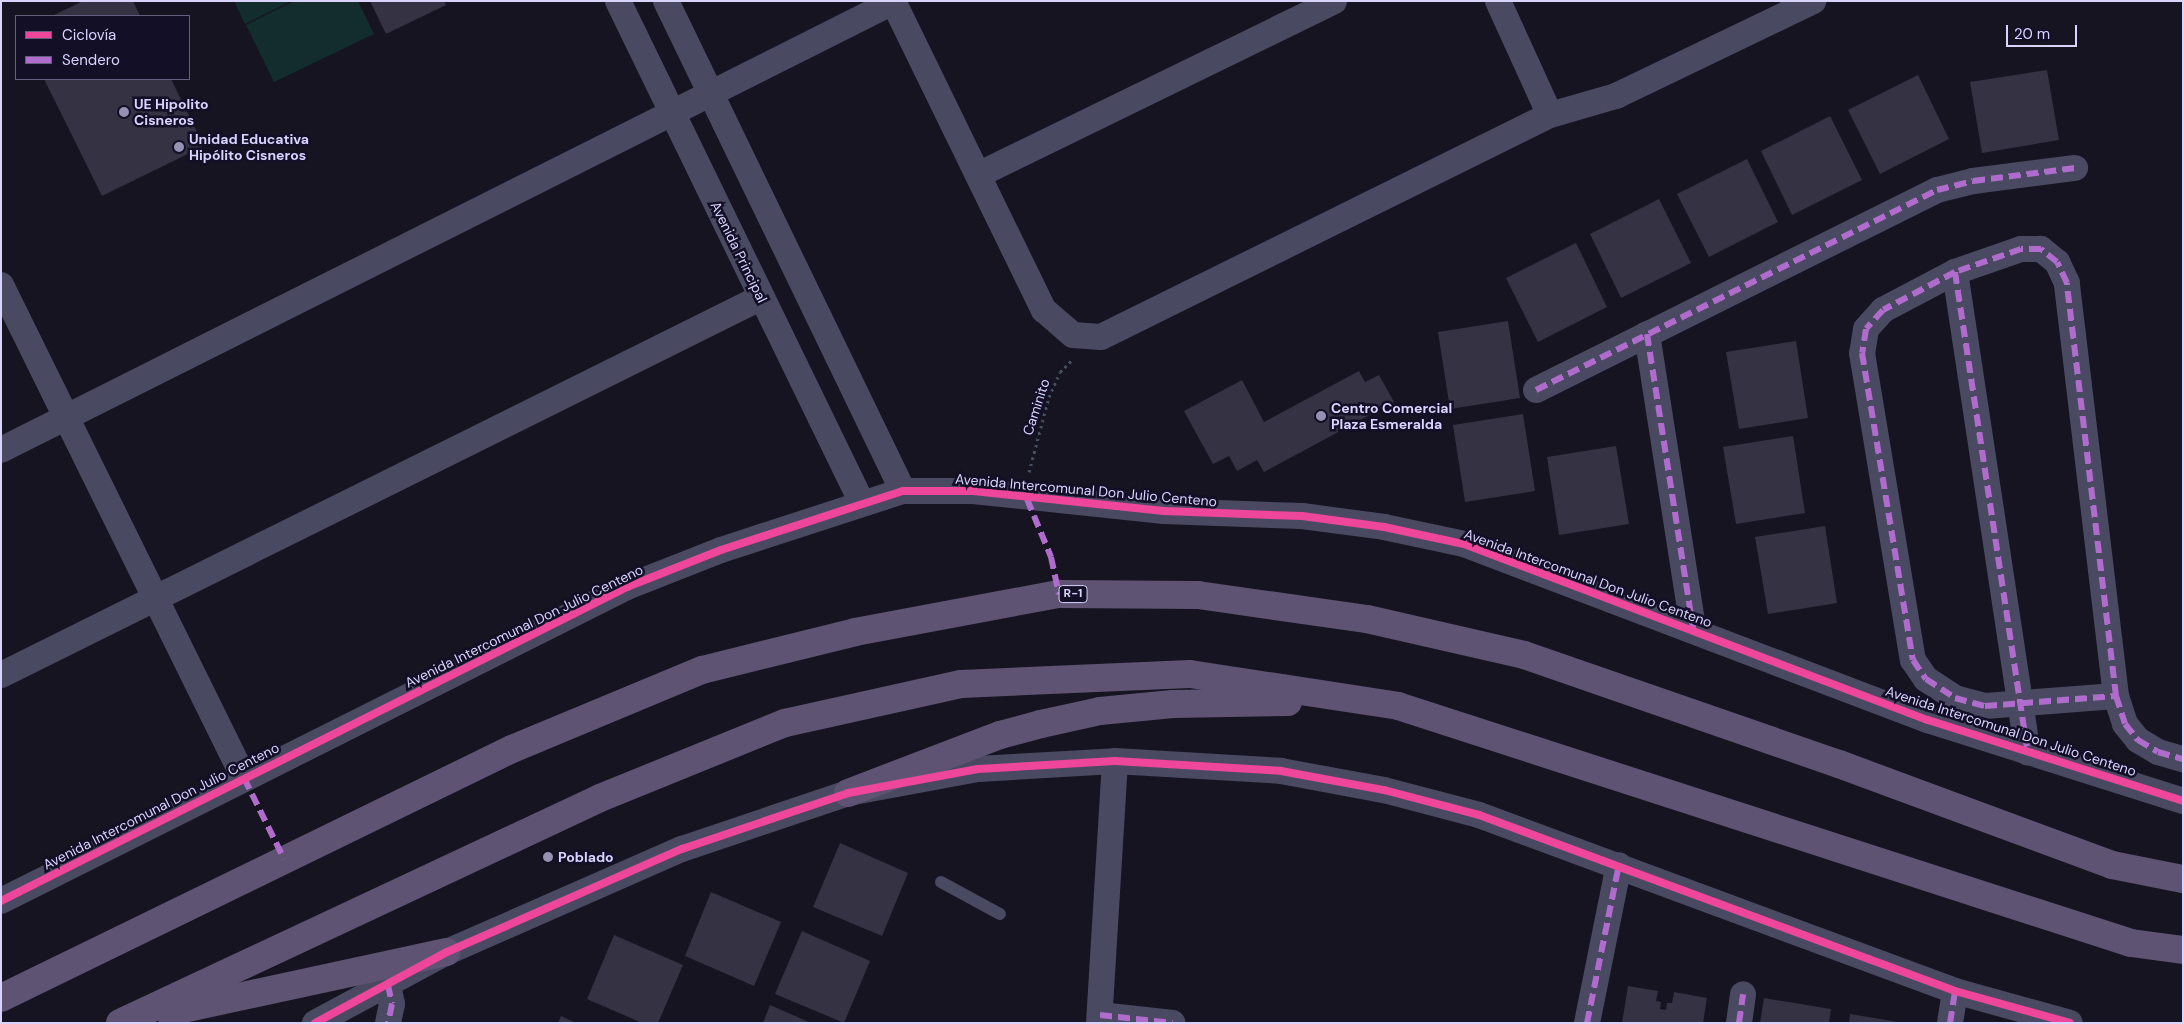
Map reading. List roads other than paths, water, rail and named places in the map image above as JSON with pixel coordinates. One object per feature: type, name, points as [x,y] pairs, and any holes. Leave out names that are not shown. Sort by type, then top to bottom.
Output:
[{"type":"main road","name":"R-1","points":[[1,998],[512,749],[702,670],[855,632],[1059,594],[1198,595],[1367,619],[1524,655],[1840,764],[2112,865],[2183,879]]},
{"type":"main road","points":[[121,1023],[600,798],[785,723],[961,684],[1190,674],[1398,706],[1738,814],[2131,943],[2183,950]]},
{"type":"main road","points":[[848,793],[1000,735],[1100,711],[1173,704],[1374,702]]},
{"type":"main road","points":[[121,1023],[447,952]]},
{"type":"street","name":"Avenida Principal","points":[[618,1],[760,298],[862,503]]},
{"type":"street","points":[[666,1],[903,491]]},
{"type":"street","points":[[1,450],[673,114],[709,92],[894,1],[1044,310],[1073,335],[1101,338],[1550,114],[1616,96],[1813,1]]},
{"type":"street","points":[[978,175],[1334,1]]},
{"type":"street","points":[[1498,1],[1550,114]]},
{"type":"street","points":[[1536,390],[1937,190],[1973,182],[2075,168]]},
{"type":"street","points":[[2116,696],[1985,706],[1955,698],[1926,679],[1913,660],[1862,353],[1866,329],[1883,310],[1955,272],[2020,249],[2041,249],[2057,262],[2067,283],[2116,696],[2125,724],[2138,740],[2158,752],[2183,759]]},
{"type":"street","points":[[1955,272],[2028,752]]},
{"type":"street","points":[[1,285],[154,599],[244,778]]},
{"type":"street","points":[[1,674],[760,298]]},
{"type":"street","points":[[1647,334],[1693,628]]},
{"type":"street","name":"Avenida Intercomunal Don Julio Centeno","points":[[1,901],[628,587],[720,550],[903,491],[973,491],[1164,511],[1302,516],[1384,527],[1464,544],[1693,628],[1928,720],[2183,801]]},
{"type":"street","points":[[1115,761],[1099,1019],[1173,1023]]},
{"type":"street","points":[[314,1023],[447,952],[682,849],[848,793],[978,769],[1115,761],[1281,770],[1384,790],[1479,815],[1619,864],[1955,991],[2070,1023]]},
{"type":"street","points":[[1587,1023],[1619,864]]},
{"type":"street","points":[[388,985],[392,1004],[388,1023]]},
{"type":"street","points":[[1950,1023],[1955,991]]},
{"type":"street","points":[[1739,1023],[1743,994]]},
{"type":"lane","points":[[941,882],[1000,914]]},
{"type":"place","name":"UE Hipolito Cisneros","points":[[124,112]]},
{"type":"place","name":"Unidad Educativa Hipólito Cisneros","points":[[179,147]]},
{"type":"place","name":"Centro Comercial Plaza Esmeralda","points":[[1321,416]]},
{"type":"place","name":"Poblado","points":[[548,857]]}]
